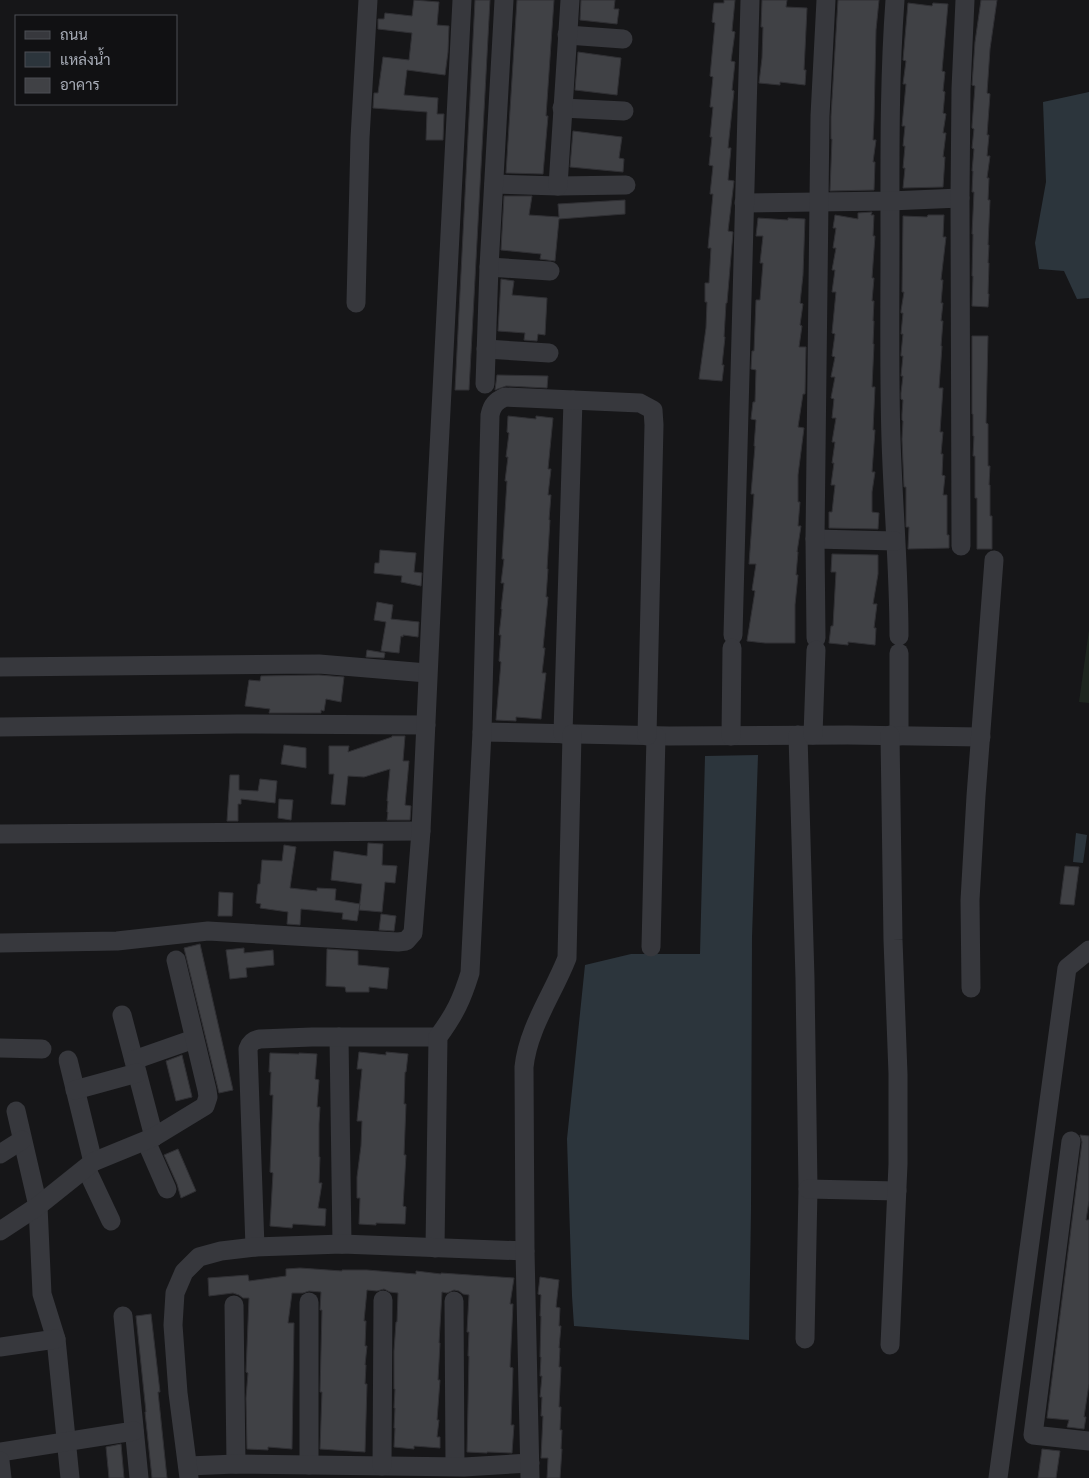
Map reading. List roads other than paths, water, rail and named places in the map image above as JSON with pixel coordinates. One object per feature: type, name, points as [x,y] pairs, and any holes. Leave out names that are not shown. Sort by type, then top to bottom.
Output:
[{"type":"street","points":[[356,303],[360,138],[368,0]]},
{"type":"street","points":[[0,943],[116,942],[208,931],[406,941],[413,933],[421,831],[462,0]]},
{"type":"street","points":[[485,384],[489,267],[504,0]]},
{"type":"street","points":[[558,186],[570,0]]},
{"type":"street","points":[[730,736],[750,0]]},
{"type":"street","points":[[805,1339],[808,1188],[805,979],[805,735],[816,644],[815,539],[820,116],[826,0]]},
{"type":"street","points":[[890,1345],[897,1191],[898,1074],[893,940],[895,735],[899,596],[891,440],[890,201],[890,122],[895,0]]},
{"type":"street","points":[[961,546],[960,198],[961,89],[966,0]]},
{"type":"street","points":[[567,35],[623,39]]},
{"type":"street","points":[[562,108],[624,111]]},
{"type":"street","points":[[494,184],[558,186],[626,185]]},
{"type":"street","points":[[744,203],[960,198]]},
{"type":"street","points":[[489,267],[550,271]]},
{"type":"street","points":[[486,349],[549,353]]},
{"type":"street","points":[[435,1248],[438,1037],[451,1019],[463,996],[470,973],[482,732],[492,407],[497,401],[505,397],[640,403],[653,410],[651,947]]},
{"type":"street","points":[[525,1251],[342,1244],[255,1247],[221,1251],[199,1257],[184,1272],[176,1293],[173,1325],[178,1393],[189,1472],[236,1464],[271,1471],[309,1465],[334,1472],[394,1470],[530,1471],[525,1251],[524,1067],[531,1035],[567,958],[567,734],[573,400]]},
{"type":"street","points":[[815,539],[895,541]]},
{"type":"street","points":[[972,988],[970,900],[994,560]]},
{"type":"street","points":[[0,667],[319,664],[428,673]]},
{"type":"street","points":[[0,727],[237,724],[426,725]]},
{"type":"street","points":[[482,732],[651,736],[895,735],[981,737]]},
{"type":"street","points":[[0,834],[421,831]]},
{"type":"street","points":[[998,1478],[1067,968],[1089,950]]},
{"type":"street","points":[[0,1231],[38,1206],[90,1165],[150,1139],[205,1106],[207,1090],[176,960]]},
{"type":"street","points":[[122,1015],[136,1066],[150,1139],[167,1189]]},
{"type":"street","points":[[339,1037],[342,1244]]},
{"type":"street","points":[[255,1247],[249,1045],[255,1040],[260,1039],[438,1037]]},
{"type":"street","points":[[75,1090],[136,1066],[194,1039]]},
{"type":"street","points":[[0,1048],[42,1049]]},
{"type":"street","points":[[68,1060],[90,1165],[112,1221]]},
{"type":"street","points":[[16,1111],[38,1206],[42,1294],[56,1339],[70,1478]]},
{"type":"street","points":[[0,1154],[22,1140]]},
{"type":"street","points":[[1071,1140],[1033,1435],[1089,1441]]},
{"type":"street","points":[[808,1188],[897,1191]]},
{"type":"street","points":[[383,1300],[394,1470]]},
{"type":"street","points":[[454,1301],[461,1470]]},
{"type":"street","points":[[309,1302],[309,1465]]},
{"type":"street","points":[[234,1305],[236,1464]]},
{"type":"street","points":[[123,1316],[139,1478]]},
{"type":"street","points":[[0,1347],[56,1339]]},
{"type":"street","points":[[0,1452],[134,1431]]},
{"type":"street","points":[[0,1461],[2,1478]]},
{"type":"water","points":[[1089,92],[1089,298],[1077,299],[1064,271],[1039,269],[1035,243],[1046,182],[1043,102]]},
{"type":"water","points":[[758,755],[752,937],[749,1340],[574,1326],[567,1139],[585,965],[631,954],[700,954],[705,756]]},
{"type":"water","points":[[1076,833],[1087,835],[1083,863],[1073,862]]}]
